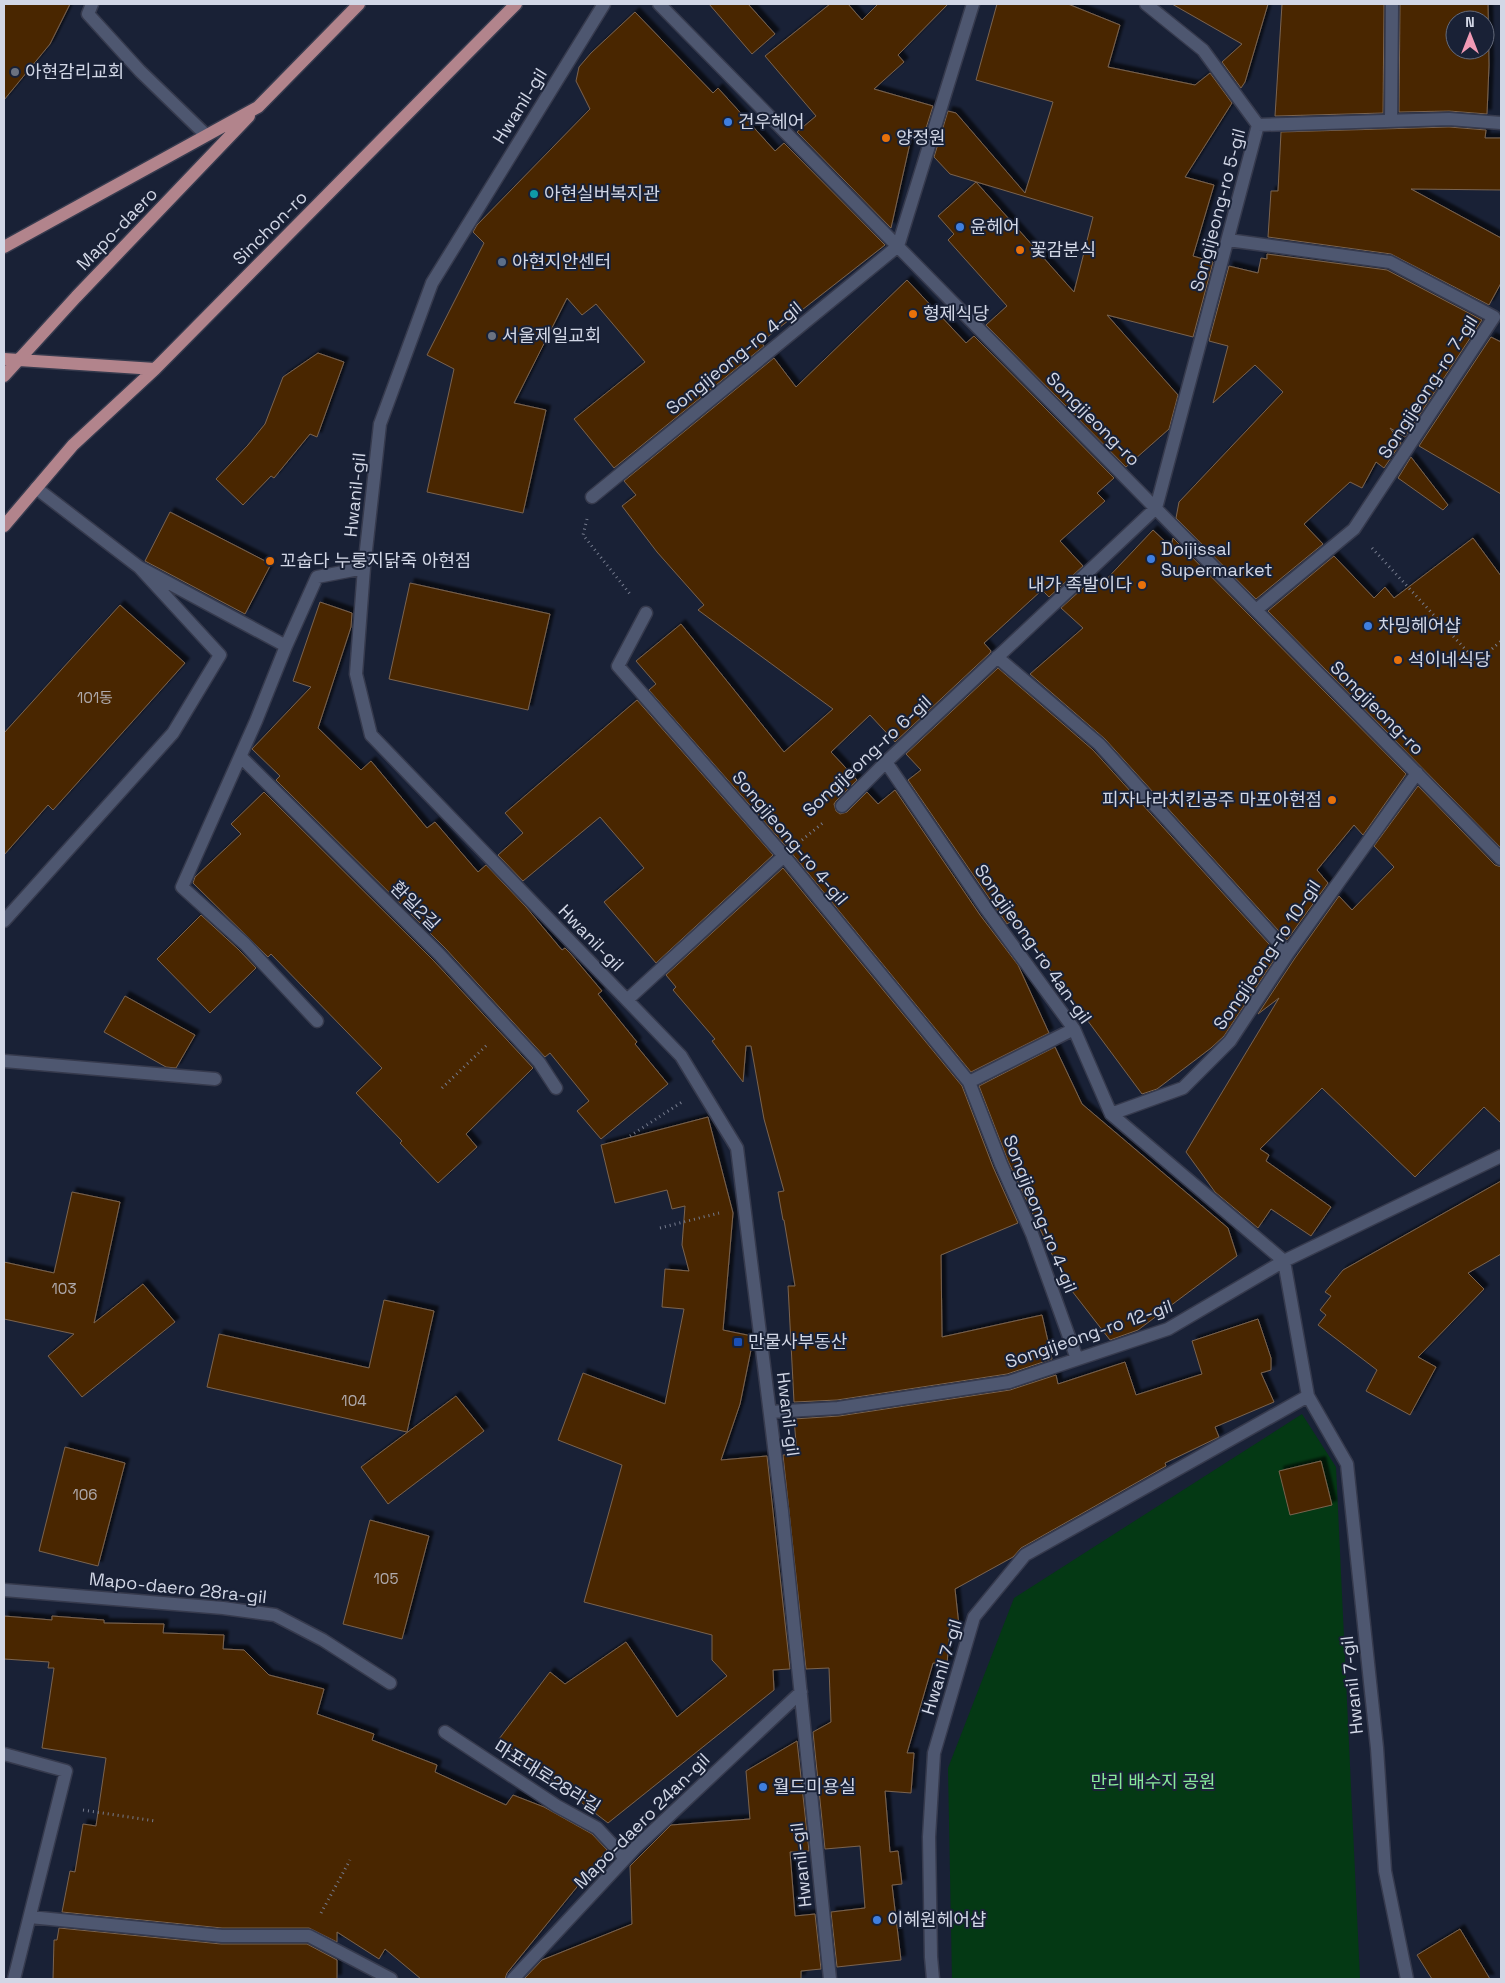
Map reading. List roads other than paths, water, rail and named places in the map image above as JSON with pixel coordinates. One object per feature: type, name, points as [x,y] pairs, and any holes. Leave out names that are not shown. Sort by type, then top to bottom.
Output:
[{"type":"main road","points":[[4,247],[258,107],[360,4]]},
{"type":"main road","name":"Sinchon-ro","points":[[155,369],[516,4]]},
{"type":"main road","name":"Mapo-daero","points":[[4,376],[76,297],[258,107]]},
{"type":"main road","points":[[4,359],[155,369]]},
{"type":"main road","points":[[4,526],[72,445],[155,369]]},
{"type":"street","points":[[92,4],[88,14],[140,71],[206,135]]},
{"type":"street","name":"Hwanil-gil","points":[[604,4],[432,283],[380,424],[364,568],[356,674],[370,734],[681,1056],[737,1148],[782,1511],[830,1979]]},
{"type":"street","name":"Songijeong-ro","points":[[659,4],[1501,859]]},
{"type":"street","points":[[898,246],[973,4]]},
{"type":"street","points":[[1146,4],[1203,50],[1258,125]]},
{"type":"street","points":[[1391,121],[1392,4]]},
{"type":"street","name":"Songijeong-ro 5-gil","points":[[1156,508],[1258,125],[1449,119],[1501,123]]},
{"type":"street","name":"Songijeong-ro 7-gil","points":[[1228,240],[1390,262],[1494,317],[1354,529],[1256,610]]},
{"type":"street","name":"Songijeong-ro 4-gil","points":[[592,497],[898,246]]},
{"type":"street","points":[[36,488],[139,567],[286,646]]},
{"type":"street","name":"Songijeong-ro 6-gil","points":[[842,806],[886,762],[1156,508]]},
{"type":"street","points":[[4,920],[173,733],[220,655],[139,567]]},
{"type":"street","points":[[317,1021],[245,944],[182,887],[317,577],[364,568]]},
{"type":"street","name":"Songijeong-ro 4-gil","points":[[646,614],[618,666],[784,856],[969,1082],[1001,1164],[1032,1234],[1077,1359]]},
{"type":"street","points":[[998,657],[1098,744],[1288,953]]},
{"type":"street","name":"환일2길","points":[[240,756],[439,954],[540,1062],[556,1088]]},
{"type":"street","name":"Songijeong-ro 4an-gil","points":[[886,762],[986,910],[1074,1029],[1111,1114],[1284,1262]]},
{"type":"street","name":"Songijeong-ro 10-gil","points":[[1111,1114],[1184,1088],[1230,1042],[1288,953],[1417,773]]},
{"type":"street","points":[[627,1000],[784,856]]},
{"type":"street","points":[[969,1082],[1074,1029]]},
{"type":"street","points":[[4,1061],[215,1079]]},
{"type":"street","name":"Songijeong-ro 12-gil","points":[[770,1412],[838,1408],[1009,1382],[1168,1329],[1284,1262],[1501,1156]]},
{"type":"street","name":"Hwanil 7-gil","points":[[1284,1262],[1308,1396],[1347,1464],[1377,1748],[1385,1871],[1407,1979]]},
{"type":"street","name":"Hwanil 7-gil","points":[[933,1979],[929,1837],[934,1753],[974,1617],[1025,1555],[1308,1396]]},
{"type":"street","name":"Mapo-daero 28ra-gil","points":[[4,1590],[223,1608],[275,1615],[323,1640],[390,1683]]},
{"type":"street","name":"Mapo-daero 24an-gil","points":[[513,1979],[625,1858],[800,1692]]},
{"type":"street","name":"마포대로28라길","points":[[445,1732],[557,1806],[597,1828],[625,1858]]},
{"type":"street","points":[[4,1754],[66,1770],[14,1979]]},
{"type":"street","points":[[30,1917],[222,1936],[309,1936],[391,1979]]},
{"type":"place","name":"아현감리교회","points":[[15,72]]},
{"type":"place","name":"건우헤어","points":[[728,122]]},
{"type":"place","name":"양정원","points":[[886,138]]},
{"type":"place","name":"아현실버복지관","points":[[534,194]]},
{"type":"place","name":"윤헤어","points":[[960,227]]},
{"type":"place","name":"꽃감분식","points":[[1020,250]]},
{"type":"place","name":"아현지안센터","points":[[502,262]]},
{"type":"place","name":"형제식당","points":[[913,314]]},
{"type":"place","name":"서울제일교회","points":[[492,336]]},
{"type":"place","name":"Doijissal Supermarket","points":[[1151,559]]},
{"type":"place","name":"꼬숩다 누룽지닭죽 아현점","points":[[270,561]]},
{"type":"place","name":"내가 족발이다","points":[[1142,585]]},
{"type":"place","name":"차밍헤어샵","points":[[1368,626]]},
{"type":"place","name":"석이네식당","points":[[1398,660]]},
{"type":"place","name":"피자나라치킨공주 마포아현점","points":[[1332,800]]},
{"type":"place","name":"만물사부동산","points":[[738,1342]]},
{"type":"place","name":"월드미용실","points":[[763,1787]]},
{"type":"place","name":"이혜원헤어샵","points":[[877,1920]]},
{"type":"park label","name":"만리 배수지 공원","points":[[1153,1782]]}]
